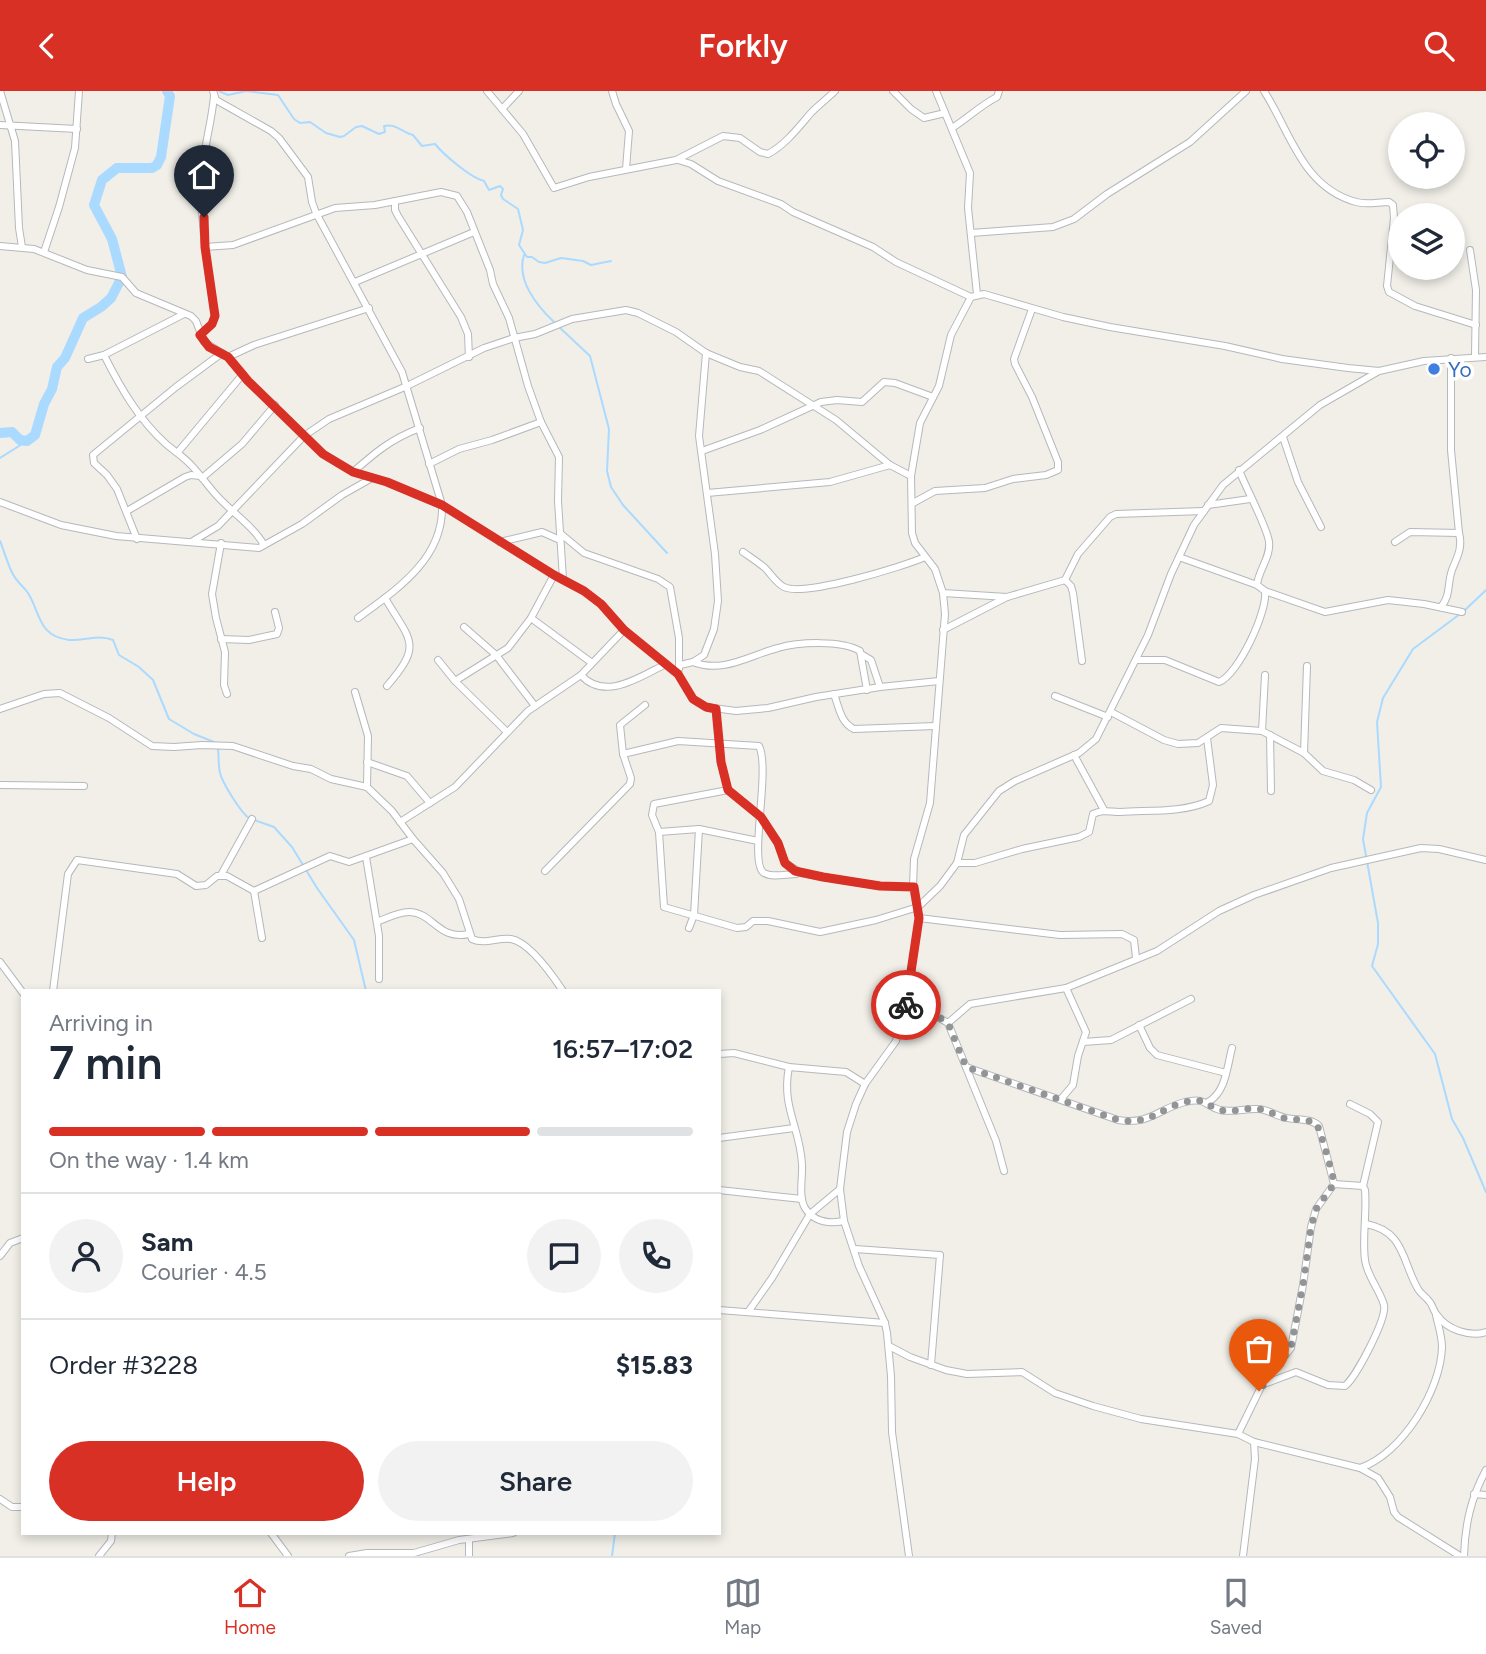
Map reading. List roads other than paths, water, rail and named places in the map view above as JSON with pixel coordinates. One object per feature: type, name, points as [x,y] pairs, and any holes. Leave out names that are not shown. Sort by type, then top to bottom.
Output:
[{"type":"street","points":[[0,91],[16,153],[22,247]]},
{"type":"street","points":[[44,252],[69,175],[77,129],[79,91]]},
{"type":"street","points":[[487,91],[523,134],[541,162],[552,188],[626,169],[676,160],[726,136],[740,138],[760,152],[768,154],[777,149],[811,112],[835,91]]},
{"type":"street","points":[[502,109],[519,91]]},
{"type":"street","points":[[612,91],[629,131],[626,169]]},
{"type":"street","points":[[893,91],[924,118],[945,113]]},
{"type":"street","points":[[909,1556],[892,1431],[889,1346],[885,1323],[863,1275],[844,1221],[840,1189],[847,1132],[865,1084],[896,1041],[906,1005],[919,918],[914,887],[914,859],[930,803],[945,614],[943,593],[935,569],[915,543],[912,533],[911,476],[916,433],[939,386],[951,335],[974,296],[968,208],[970,173],[936,91]]},
{"type":"street","points":[[952,128],[976,112],[984,103],[998,97],[999,91]]},
{"type":"street","points":[[971,233],[1053,227],[1074,219],[1107,194],[1189,142],[1246,91]]},
{"type":"street","points":[[1264,91],[1307,169],[1319,182],[1358,202],[1389,202],[1393,205],[1387,286],[1389,292],[1415,306],[1476,325]]},
{"type":"street","points":[[200,335],[212,324],[215,316],[205,247],[202,167],[213,94],[279,138],[308,177],[316,213],[369,308],[407,386],[442,505],[441,525],[423,562],[405,583],[358,618]]},
{"type":"street","points":[[0,125],[77,129]]},
{"type":"street","points":[[676,160],[691,164],[706,175],[730,186],[763,197],[873,247],[895,262],[974,296],[989,295],[1032,309],[1110,327],[1225,346],[1282,359],[1379,371]]},
{"type":"street","points":[[205,247],[233,245],[335,208],[441,192],[457,196],[509,318],[524,375],[541,422],[559,457],[563,579]]},
{"type":"street","points":[[395,201],[398,216],[461,317],[468,334],[469,357]]},
{"type":"street","points":[[355,282],[474,232]]},
{"type":"street","points":[[0,246],[44,252],[87,270],[121,277],[136,293],[195,321],[200,335],[209,347],[225,355],[323,454],[353,472],[442,505],[601,604],[624,630],[678,674],[693,699],[706,707],[736,711],[768,708],[880,687],[939,681]]},
{"type":"street","points":[[1470,250],[1476,290],[1475,356]]},
{"type":"street","points":[[1476,290],[1486,283]]},
{"type":"street","points":[[136,539],[127,511],[112,482],[92,459],[93,455],[140,416],[225,355],[369,308]]},
{"type":"street","points":[[913,503],[935,491],[985,488],[1013,479],[1046,475],[1059,470],[1038,413],[1015,365],[1014,359],[1032,309]]},
{"type":"street","points":[[193,541],[218,526],[304,436],[329,419],[514,338],[535,334],[572,319],[626,310],[638,313],[676,333],[706,353],[740,367],[759,371],[836,421],[890,465],[911,476]]},
{"type":"street","points":[[88,359],[104,355],[184,314]]},
{"type":"street","points":[[680,665],[693,662],[704,655],[717,615],[715,554],[699,425],[706,353]]},
{"type":"street","points":[[104,355],[140,416],[167,445],[193,466],[232,511],[256,532],[264,545]]},
{"type":"street","points":[[728,790],[654,804],[652,814],[659,832],[664,907],[737,927],[746,927],[754,921],[768,921],[820,932],[876,920],[918,907],[940,886],[957,863],[964,835],[999,791],[1087,748],[1096,739],[1136,660],[1194,525],[1223,485],[1336,395],[1379,371],[1424,361],[1486,357]]},
{"type":"street","points":[[1441,607],[1448,598],[1451,572],[1460,551],[1451,450],[1451,358]]},
{"type":"street","points":[[178,452],[243,374]]},
{"type":"street","points":[[702,451],[760,430],[811,406],[837,400],[862,402],[884,381],[933,397]]},
{"type":"street","points":[[201,477],[242,444],[275,405]]},
{"type":"street","points":[[429,464],[459,450],[541,422]]},
{"type":"street","points":[[353,472],[381,447],[420,428]]},
{"type":"street","points":[[1283,437],[1298,482],[1321,527]]},
{"type":"street","points":[[707,493],[830,482],[890,465]]},
{"type":"street","points":[[1239,470],[1269,542],[1257,585]]},
{"type":"street","points":[[127,511],[185,477],[195,474],[201,477]]},
{"type":"street","points":[[0,502],[61,525],[136,539],[221,543],[251,548],[264,545],[302,524],[342,495],[372,478]]},
{"type":"street","points":[[943,630],[1007,597],[1065,580],[1078,554],[1110,517],[1206,508],[1250,499]]},
{"type":"street","points":[[500,542],[542,532],[560,537],[584,553],[658,579],[670,587],[679,638],[678,674]]},
{"type":"street","points":[[1395,543],[1410,532],[1459,533]]},
{"type":"street","points":[[221,543],[212,594],[225,652],[224,685],[227,694]]},
{"type":"street","points":[[743,552],[762,566],[781,586],[796,589],[892,569],[925,557]]},
{"type":"street","points":[[1179,557],[1325,612],[1388,600],[1441,607],[1462,613]]},
{"type":"street","points":[[455,681],[508,648],[531,618],[554,575]]},
{"type":"street","points":[[1065,580],[1073,593],[1082,661]]},
{"type":"street","points":[[1136,660],[1165,660],[1213,681],[1224,680],[1234,669],[1252,635],[1262,609],[1265,591]]},
{"type":"street","points":[[943,593],[1007,597]]},
{"type":"street","points":[[385,598],[411,646],[403,668],[387,686]]},
{"type":"street","points":[[221,639],[249,641],[277,634],[279,628],[275,612]]},
{"type":"street","points":[[531,618],[592,663]]},
{"type":"street","points":[[464,627],[496,655],[535,706]]},
{"type":"street","points":[[400,822],[455,787],[507,732],[535,706],[581,675],[624,630]]},
{"type":"street","points":[[693,662],[705,666],[734,663],[779,647],[830,643],[858,649],[867,690]]},
{"type":"street","points":[[861,654],[871,660],[880,687]]},
{"type":"street","points":[[439,660],[455,681],[507,732]]},
{"type":"street","points":[[581,675],[591,685],[606,688],[631,681],[666,664]]},
{"type":"street","points":[[1304,753],[1307,666]]},
{"type":"street","points":[[1262,731],[1265,675]]},
{"type":"street","points":[[355,692],[368,736],[367,787]]},
{"type":"street","points":[[0,709],[44,695],[60,693],[109,718],[152,745],[233,745],[293,766],[311,769],[331,779],[367,787],[443,873],[463,909],[469,934],[477,941],[510,939],[518,942],[547,967],[562,989]]},
{"type":"street","points":[[834,695],[847,726],[854,729],[935,726]]},
{"type":"street","points":[[1055,696],[1109,715],[1164,740],[1189,745],[1198,743],[1221,728],[1262,731],[1304,753],[1323,771],[1354,780],[1371,790]]},
{"type":"street","points":[[545,871],[630,784],[631,778],[623,754],[621,725],[645,705]]},
{"type":"street","points":[[716,709],[728,790],[761,817],[778,843],[785,863],[795,871],[848,882],[914,887]]},
{"type":"street","points":[[1270,735],[1271,791]]},
{"type":"street","points":[[957,863],[975,863],[1022,849],[1079,837],[1089,832],[1093,814],[1104,810],[1118,812],[1187,808],[1209,801],[1213,785],[1207,738]]},
{"type":"street","points":[[623,754],[678,741],[755,745],[761,749],[758,866],[762,872],[775,876],[796,873]]},
{"type":"street","points":[[1073,755],[1104,810]]},
{"type":"street","points":[[367,762],[407,776],[430,803]]},
{"type":"street","points":[[0,785],[84,786]]},
{"type":"street","points":[[221,875],[252,819]]},
{"type":"street","points":[[659,832],[699,829],[758,841]]},
{"type":"street","points":[[689,928],[694,915],[699,829]]},
{"type":"street","points":[[254,891],[330,856],[337,856],[345,862],[413,839]]},
{"type":"street","points":[[948,1023],[970,1004],[1066,988],[1157,951],[1219,911],[1254,895],[1331,868],[1430,848],[1486,860]]},
{"type":"street","points":[[366,857],[380,945],[379,979]]},
{"type":"street","points":[[53,989],[68,874],[77,860],[177,874],[196,886],[206,885],[221,875],[227,876],[254,891]]},
{"type":"street","points":[[254,891],[262,938]]},
{"type":"street","points":[[377,922],[400,913],[414,913],[449,935],[469,934]]},
{"type":"street","points":[[919,918],[1060,935],[1122,934],[1134,940],[1136,958]]},
{"type":"street","points":[[0,962],[21,990]]},
{"type":"street","points":[[1062,1099],[1071,1090],[1086,1032],[1066,988]]},
{"type":"street","points":[[1083,1042],[1111,1040],[1192,999]]},
{"type":"street","points":[[906,1005],[931,1012],[948,1023],[996,1141],[1004,1171]]},
{"type":"street","points":[[1139,1025],[1150,1048],[1157,1055],[1226,1073]]},
{"type":"street","points":[[1208,1102],[1219,1093],[1232,1048]]},
{"type":"street","points":[[721,1054],[750,1055],[789,1066],[846,1072],[865,1084]]},
{"type":"street","points":[[789,1066],[786,1089],[794,1128],[801,1146],[802,1199],[817,1219],[829,1223],[844,1221]]},
{"type":"street","points":[[966,1067],[1118,1120],[1131,1122],[1154,1117],[1186,1102],[1208,1102],[1219,1109],[1258,1109],[1284,1118],[1316,1123],[1321,1131],[1334,1184]]},
{"type":"street","points":[[1262,1385],[1296,1372],[1336,1387],[1345,1386],[1352,1380],[1385,1309],[1367,1267],[1363,1187],[1378,1122],[1370,1114],[1350,1104]]},
{"type":"street","points":[[721,1138],[794,1128]]},
{"type":"street","points":[[1334,1184],[1363,1187]]},
{"type":"street","points":[[1238,1434],[1262,1385],[1291,1347],[1311,1227],[1316,1209],[1334,1184]]},
{"type":"street","points":[[748,1312],[772,1278],[810,1213],[840,1189]]},
{"type":"street","points":[[721,1190],[802,1199]]},
{"type":"street","points":[[1360,1468],[1374,1464],[1391,1450],[1410,1428],[1434,1381],[1442,1350],[1436,1315],[1428,1299],[1418,1289],[1397,1243],[1384,1230],[1366,1224]]},
{"type":"street","points":[[0,1256],[10,1243],[21,1239]]},
{"type":"street","points":[[855,1249],[940,1255],[931,1365]]},
{"type":"street","points":[[721,1310],[885,1323]]},
{"type":"street","points":[[1436,1315],[1465,1333],[1474,1335],[1486,1332]]},
{"type":"street","points":[[889,1346],[931,1365],[967,1374],[1022,1372],[1055,1393],[1093,1406],[1141,1419],[1238,1434],[1254,1442],[1360,1468],[1378,1478],[1398,1517],[1462,1556],[1468,1515],[1474,1494],[1486,1470]]},
{"type":"street","points":[[1243,1556],[1255,1459],[1254,1442]]},
{"type":"street","points":[[1474,1494],[1486,1495]]},
{"type":"street","points":[[0,1499],[12,1507],[21,1507]]},
{"type":"street","points":[[99,1556],[111,1541],[112,1535]]},
{"type":"street","points":[[272,1535],[288,1556]]},
{"type":"street","points":[[349,1556],[414,1555],[450,1542],[498,1535]]},
{"type":"street","points":[[469,1539],[469,1556]]},
{"type":"waterway","points":[[0,433],[12,432],[20,440],[27,441],[35,435],[57,367],[65,358],[83,318],[111,298],[122,277],[112,239],[94,205],[102,180],[117,168],[152,168],[157,165],[161,157],[170,96],[167,91]]},
{"type":"waterway","points":[[219,91],[228,95],[246,91],[278,95],[294,119],[300,123],[310,122],[326,133],[340,137],[356,127],[362,126],[379,134],[385,132],[384,126],[396,127],[413,135],[422,146],[435,144],[458,165],[484,181],[489,190],[500,186],[503,189],[503,199],[518,209],[523,230],[519,245],[527,257],[545,263],[561,258],[591,265],[611,261]]},
{"type":"waterway","points":[[524,255],[522,264],[525,283],[535,300],[554,322]]},
{"type":"waterway","points":[[558,326],[590,356],[609,429],[607,471],[611,487],[623,505],[667,553]]},
{"type":"waterway","points":[[0,458],[27,441]]},
{"type":"waterway","points":[[0,541],[12,573],[28,593],[42,623],[51,634],[69,640],[113,640],[119,655],[139,667],[153,680],[169,719],[214,742]]},
{"type":"waterway","points":[[1464,611],[1486,590]]},
{"type":"waterway","points":[[1460,614],[1413,649],[1383,698],[1377,722],[1381,787],[1367,813],[1363,839],[1378,923],[1378,944],[1372,966],[1435,1054],[1452,1119],[1486,1192]]},
{"type":"waterway","points":[[218,749],[221,777],[249,818]]},
{"type":"waterway","points":[[254,820],[274,827],[292,847],[354,940],[366,989]]},
{"type":"waterway","points":[[612,1556],[615,1535]]},
{"type":"place","name":"Yo","points":[[1434,369]]}]
